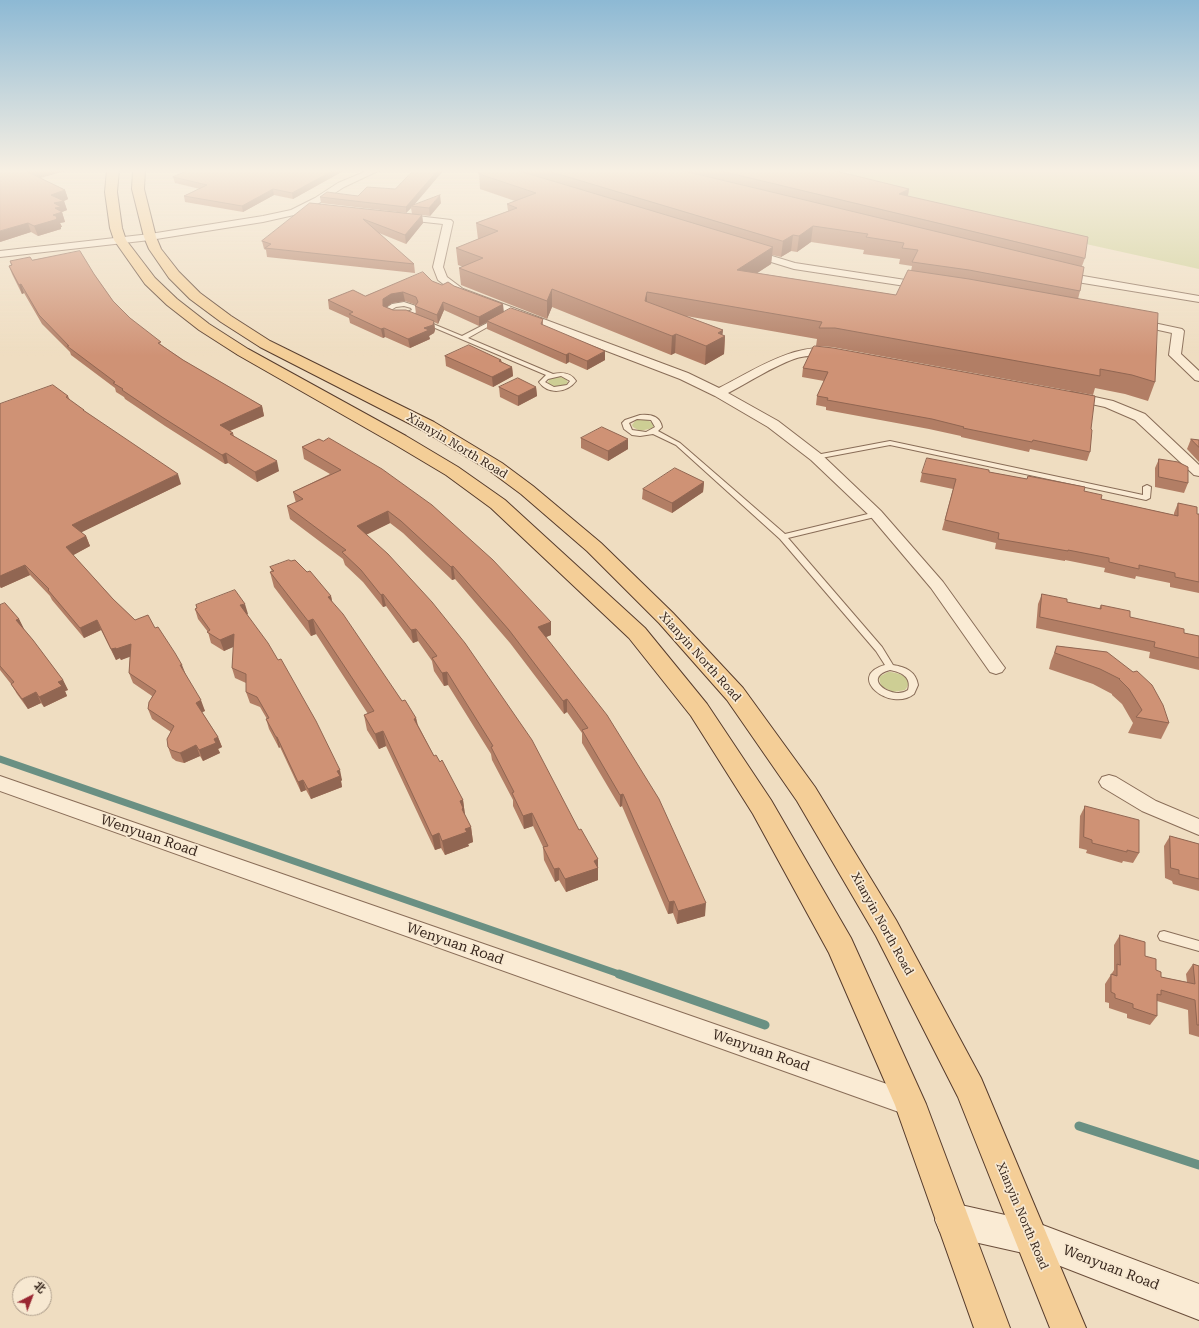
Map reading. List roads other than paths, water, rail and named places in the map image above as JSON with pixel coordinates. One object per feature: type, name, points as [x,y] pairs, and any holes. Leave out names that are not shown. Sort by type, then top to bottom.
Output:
[{"type":"main road","name":"Xianyin North Road","points":[[117,232],[120,240],[129,254],[150,281],[172,302],[204,327],[243,352],[400,440],[452,471],[498,504],[637,633],[699,710],[762,807],[841,947],[910,1104],[992,1328]]},
{"type":"main road","name":"Xianyin North Road","points":[[149,232],[155,249],[174,275],[195,296],[226,319],[265,344],[428,426],[496,467],[527,490],[594,547],[666,618],[734,694],[806,794],[886,928],[970,1089],[1068,1328]]},
{"type":"main road","name":"Wenyuan Road","points":[[952,1220],[1032,1238],[1199,1302]]},
{"type":"street","points":[[0,254],[182,232]]},
{"type":"street","points":[[445,232],[438,268],[442,278],[459,291],[510,314],[684,376],[719,392],[773,424],[816,457],[876,514],[937,585],[996,668]]},
{"type":"street","points":[[740,249],[794,266],[934,288]]},
{"type":"street","points":[[1047,272],[1077,279],[1199,299]]},
{"type":"street","points":[[1122,320],[1178,331],[1175,355],[1199,377]]},
{"type":"street","points":[[719,392],[798,354],[818,351],[842,354]]},
{"type":"street","points":[[1059,394],[1110,404],[1136,414],[1148,423],[1199,472]]},
{"type":"street","points":[[1109,782],[1149,806],[1199,827]]},
{"type":"street","name":"Wenyuan Road","points":[[0,783],[910,1104]]},
{"type":"lane","points":[[408,315],[551,375]]},
{"type":"lane","points":[[463,338],[501,318]]},
{"type":"lane","points":[[654,432],[678,444],[783,537],[879,649],[890,667]]},
{"type":"lane","points":[[816,457],[890,443],[1146,498],[1147,487]]},
{"type":"lane","points":[[783,537],[876,514]]},
{"type":"lane","points":[[1164,936],[1199,946]]},
{"type":"waterway","points":[[0,759],[622,975]]},
{"type":"waterway","points":[[619,974],[765,1025]]},
{"type":"waterway","points":[[1079,1126],[1199,1165]]}]
